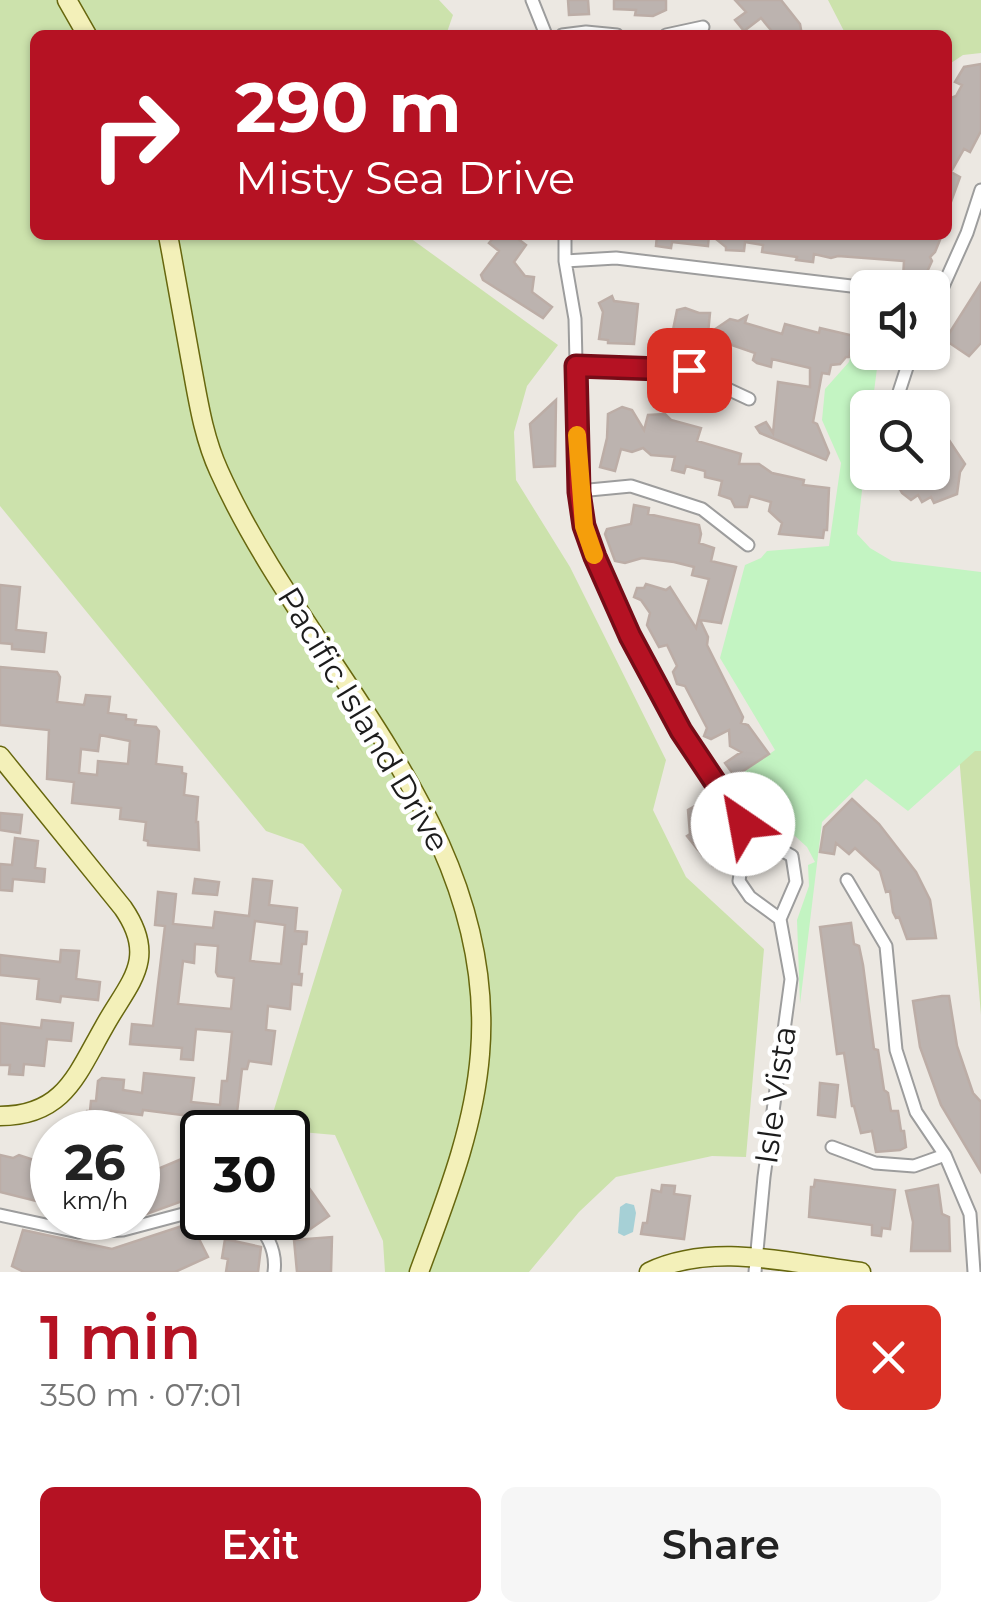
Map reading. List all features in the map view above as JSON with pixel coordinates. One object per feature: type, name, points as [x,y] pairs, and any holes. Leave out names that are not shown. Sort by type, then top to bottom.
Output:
[{"type":"main road","points":[[67,0],[84,30]]},
{"type":"main road","name":"Pacific Island Drive","points":[[169,240],[200,412],[218,470],[250,533],[433,822],[456,877],[472,934],[481,1025],[476,1087],[450,1188],[419,1272]]},
{"type":"main road","points":[[0,756],[123,908],[134,928],[138,949],[132,986],[106,1022],[81,1073],[64,1093],[42,1108],[0,1116]]},
{"type":"main road","points":[[649,1272],[696,1256],[755,1266],[861,1272]]},
{"type":"street","points":[[532,0],[544,30]]},
{"type":"street","points":[[689,30],[703,27]]},
{"type":"street","points":[[950,271],[981,190]]},
{"type":"street","points":[[565,240],[575,319],[579,492],[589,542],[630,636],[681,731],[756,850],[742,860],[739,880],[750,898],[780,919]]},
{"type":"street","points":[[565,261],[616,258],[850,286]]},
{"type":"street","points":[[576,366],[689,370],[749,399]]},
{"type":"street","points":[[579,492],[631,486],[702,509],[748,545]]},
{"type":"street","name":"Isle Vista","points":[[755,1266],[791,979],[780,919],[796,882],[792,856],[776,848],[756,850]]},
{"type":"street","points":[[847,880],[886,946],[896,1050],[916,1112],[945,1155],[970,1214],[974,1272]]},
{"type":"street","points":[[832,1147],[875,1163],[914,1166],[945,1155]]},
{"type":"street","points":[[0,1215],[78,1232],[123,1230],[180,1214]]},
{"type":"street","points":[[267,1240],[276,1262],[274,1272]]},
{"type":"green space","points":[[0,0],[439,0],[453,15],[448,30],[30,30],[30,240],[413,240],[558,345],[527,386],[514,432],[516,480],[570,567],[666,760],[653,810],[686,877],[764,949],[746,1157],[712,1156],[616,1177],[579,1212],[529,1272],[385,1272],[383,1241],[335,1135],[310,1133],[310,1110],[274,1110],[342,890],[303,844],[266,831],[0,506]]},
{"type":"green space","points":[[828,0],[981,0],[981,53],[963,55],[952,62],[952,30],[843,30]]},
{"type":"green space","points":[[850,358],[850,370],[877,370],[874,390],[850,390],[850,490],[862,490],[857,534],[870,548],[892,561],[981,572],[981,751],[975,751],[908,811],[866,779],[822,822],[800,1004],[797,920],[809,886],[808,865],[815,862],[795,836],[768,826],[734,779],[775,750],[720,658],[745,565],[767,551],[829,546],[841,463],[822,420],[825,389]]},
{"type":"green space","points":[[981,683],[981,1015],[955,708]]},
{"type":"water","points":[[626,1203],[634,1205],[636,1213],[633,1232],[624,1236],[618,1233],[620,1207]]},
{"type":"building","points":[[568,0],[588,0],[589,14],[569,15]]},
{"type":"building","points":[[614,0],[666,0],[666,10],[653,16],[635,15],[636,10],[614,9]]},
{"type":"building","points":[[735,0],[781,0],[801,30],[771,30],[761,18],[743,30],[735,20],[746,12]]},
{"type":"building","points":[[981,64],[981,131],[970,152],[964,149],[952,170],[952,98],[962,85],[955,82],[964,67]]},
{"type":"building","points":[[952,173],[960,177],[952,199]]},
{"type":"building","points":[[520,240],[526,245],[514,262],[525,276],[534,277],[532,292],[552,307],[543,318],[483,280],[481,275],[499,251],[489,243]]},
{"type":"building","points":[[657,240],[709,240],[708,246],[672,242],[671,248],[656,246]]},
{"type":"building","points":[[717,240],[940,240],[928,270],[903,270],[904,261],[814,254],[813,262],[796,260],[797,257],[762,252],[763,245],[745,242],[744,251],[726,250]]},
{"type":"building","points":[[981,283],[981,343],[969,356],[950,343],[950,332]]},
{"type":"building","points":[[612,296],[614,301],[638,304],[634,344],[599,339],[603,312],[599,303]]},
{"type":"building","points":[[677,310],[710,313],[708,334],[730,319],[738,321],[747,316],[745,323],[782,334],[785,324],[819,333],[820,328],[850,335],[849,357],[831,365],[829,374],[822,373],[813,422],[829,453],[826,460],[760,433],[756,427],[766,422],[773,433],[778,382],[810,387],[810,368],[772,359],[771,367],[757,363],[753,360],[755,353],[729,344],[725,344],[720,362],[686,357],[689,341],[672,335]]},
{"type":"building","points":[[556,400],[555,466],[534,467],[530,424]]},
{"type":"building","points":[[622,407],[632,410],[644,430],[648,415],[665,414],[671,420],[701,428],[697,441],[741,454],[739,464],[759,464],[772,473],[804,480],[803,485],[829,488],[827,530],[823,538],[779,534],[782,523],[769,511],[771,502],[750,496],[747,507],[735,507],[731,499],[719,495],[722,481],[705,477],[705,471],[686,466],[684,473],[672,470],[675,457],[651,455],[643,448],[632,452],[621,449],[615,471],[600,467],[608,414]]},
{"type":"building","points":[[950,442],[965,464],[957,494],[934,503],[931,497],[922,502],[918,495],[911,500],[900,490],[950,490]]},
{"type":"building","points":[[634,505],[649,508],[648,514],[699,525],[699,543],[714,548],[711,561],[736,567],[721,623],[700,620],[708,637],[707,645],[743,717],[741,723],[748,725],[769,754],[740,773],[733,774],[725,763],[741,752],[730,746],[729,730],[711,739],[704,736],[707,728],[685,686],[677,684],[673,672],[677,666],[667,645],[659,647],[647,625],[650,613],[634,597],[637,588],[646,584],[666,590],[670,587],[696,628],[709,579],[692,575],[694,567],[674,562],[642,558],[625,563],[615,561],[605,534],[607,529],[631,524]]},
{"type":"building","points":[[0,585],[20,587],[16,630],[46,633],[44,652],[12,649],[12,644],[0,643]]},
{"type":"building","points":[[0,667],[57,672],[57,702],[84,705],[86,695],[110,697],[108,713],[126,715],[126,719],[136,720],[135,725],[156,727],[159,731],[156,764],[182,767],[186,774],[184,795],[198,797],[199,850],[148,845],[144,840],[146,822],[120,819],[121,808],[72,803],[74,782],[47,779],[49,730],[0,725]],"holes":[[[100,735],[130,741],[128,764],[98,761],[97,775],[79,773],[81,749],[98,751]]]},
{"type":"building","points":[[852,799],[879,824],[916,872],[930,900],[936,938],[907,939],[899,917],[893,912],[890,891],[886,892],[880,871],[855,848],[849,854],[836,843],[834,854],[820,852],[824,827]]},
{"type":"building","points":[[697,805],[709,823],[717,826],[714,840],[720,837],[727,851],[722,854],[726,861],[718,866],[713,866],[687,836],[688,810]]},
{"type":"building","points":[[0,813],[22,815],[20,833],[0,830]]},
{"type":"building","points":[[15,838],[38,841],[35,868],[45,869],[44,882],[13,879],[12,891],[0,890],[0,864],[12,865]]},
{"type":"building","points":[[195,879],[219,882],[217,895],[193,893]]},
{"type":"building","points":[[253,879],[272,881],[269,905],[297,908],[295,931],[307,932],[306,944],[302,944],[301,985],[292,984],[290,1009],[268,1006],[266,1030],[275,1031],[271,1064],[249,1061],[247,1069],[242,1069],[237,1110],[180,1110],[180,1115],[160,1110],[90,1110],[102,1078],[124,1080],[123,1090],[142,1093],[144,1073],[194,1078],[191,1102],[220,1105],[222,1081],[227,1081],[232,1032],[196,1029],[193,1060],[181,1059],[182,1048],[130,1044],[132,1024],[153,1026],[165,926],[155,925],[158,892],[176,894],[173,924],[213,928],[215,912],[249,916]],"holes":[[[255,921],[285,925],[281,964],[250,961]],[[195,944],[218,946],[216,972],[218,976],[234,978],[231,1009],[178,1004],[183,961],[194,963]]]},
{"type":"building","points":[[851,923],[863,965],[874,1049],[878,1050],[884,1090],[891,1111],[898,1111],[904,1131],[906,1147],[900,1150],[876,1152],[872,1131],[861,1133],[852,1106],[844,1053],[837,1054],[820,927]]},
{"type":"building","points":[[61,950],[79,951],[76,979],[100,982],[98,1000],[61,996],[60,1002],[37,999],[39,979],[0,975],[0,955],[60,962]]},
{"type":"building","points":[[949,996],[957,1046],[973,1093],[981,1102],[981,1172],[941,1105],[920,1047],[913,1001]]},
{"type":"building","points":[[42,1020],[73,1023],[71,1041],[47,1039],[44,1066],[24,1064],[23,1075],[9,1074],[10,1065],[0,1065],[0,1023],[41,1028]]},
{"type":"building","points":[[820,1083],[838,1085],[835,1117],[818,1115]]},
{"type":"building","points":[[0,1155],[30,1159],[30,1200],[0,1192]]},
{"type":"building","points":[[180,1160],[180,1202],[160,1209],[160,1168]]},
{"type":"building","points":[[815,1180],[895,1190],[890,1229],[882,1228],[881,1236],[872,1235],[872,1225],[809,1217]]},
{"type":"building","points":[[662,1185],[675,1186],[674,1194],[690,1196],[684,1239],[641,1234],[643,1223],[647,1223],[652,1190],[661,1192]]},
{"type":"building","points":[[938,1185],[942,1214],[949,1217],[950,1251],[911,1251],[913,1222],[906,1191]]},
{"type":"building","points":[[310,1189],[329,1216],[310,1229]]},
{"type":"building","points":[[180,1227],[180,1240],[200,1240],[208,1257],[175,1272],[24,1272],[12,1266],[23,1230],[30,1231],[30,1240],[70,1240],[112,1249],[139,1240],[160,1240],[160,1233]]},
{"type":"building","points":[[332,1237],[331,1272],[297,1272],[294,1240]]},
{"type":"building","points":[[225,1240],[261,1247],[258,1272],[226,1272],[228,1259],[222,1258]]},
{"type":"slow traffic","points":[[577,435],[579,492],[584,526],[594,555]]},
{"type":"route","points":[[689,370],[576,366],[579,492],[584,526],[630,636],[656,678],[681,731],[743,824]]}]
